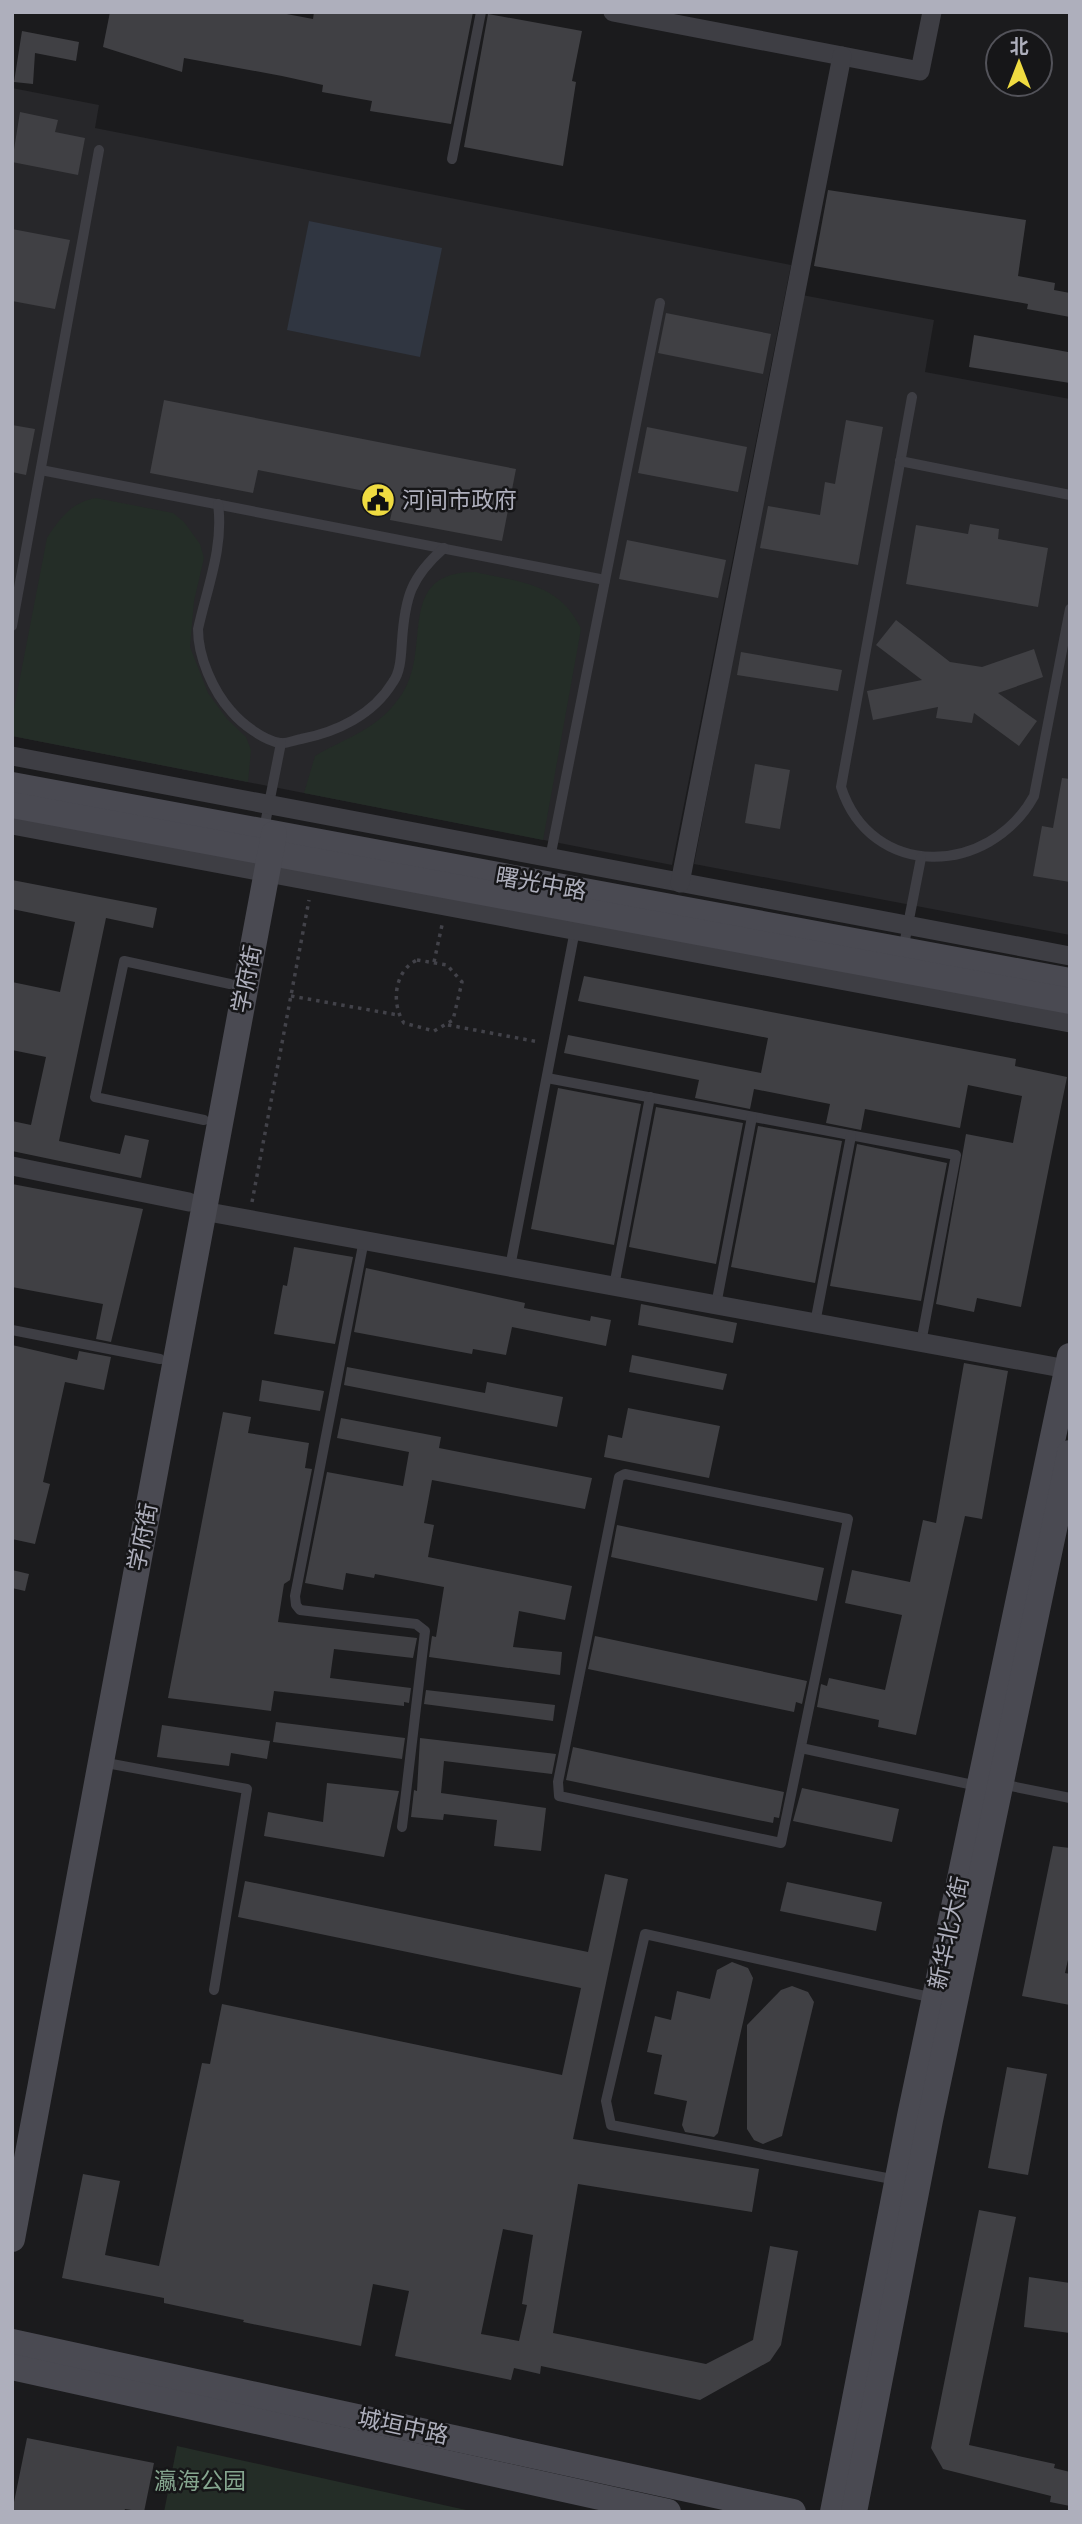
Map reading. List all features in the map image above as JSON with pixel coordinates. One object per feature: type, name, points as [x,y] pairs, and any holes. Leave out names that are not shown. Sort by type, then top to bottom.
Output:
[{"type":"main road","name":"曙光中路","points":[[12,785],[262,849],[906,938],[1070,981]]},
{"type":"main road","name":"曙光中路","points":[[12,805],[262,849],[1070,1001]]},
{"type":"main road","name":"学府街","points":[[12,2154],[160,1359],[196,1206],[204,1120],[230,984],[262,849]]},
{"type":"main road","name":"学府街","points":[[12,2239],[101,1762],[196,1206],[262,849]]},
{"type":"main road","name":"新华北大街","points":[[854,2512],[930,2120],[1068,1363]]},
{"type":"main road","name":"新华北大街","points":[[834,2512],[935,1998],[990,1785],[1070,1453]]},
{"type":"main road","name":"城垣中路","points":[[12,2342],[793,2512]]},
{"type":"main road","name":"城垣中路","points":[[12,2367],[668,2512]]},
{"type":"street","points":[[613,12],[702,21],[842,56],[920,71],[932,12]]},
{"type":"street","points":[[680,883],[842,56]]},
{"type":"street","points":[[12,756],[680,883],[906,938],[1070,956]]},
{"type":"street","points":[[12,825],[262,849],[313,881],[1070,1023]]},
{"type":"street","points":[[12,1167],[249,1219],[921,1343],[1068,1363]]},
{"type":"lane","points":[[452,159],[481,12]]},
{"type":"lane","points":[[12,626],[99,150]]},
{"type":"lane","points":[[550,858],[660,303]]},
{"type":"lane","points":[[912,397],[841,786],[848,807],[864,829],[887,845],[921,858],[957,855],[987,845],[1024,814],[1034,796],[1070,609]]},
{"type":"lane","points":[[900,461],[1070,495]]},
{"type":"lane","points":[[41,470],[605,580]]},
{"type":"lane","points":[[218,504],[221,524],[198,641],[210,678],[225,705],[251,729],[281,743],[323,735],[351,722],[376,703],[395,681],[401,658],[410,588],[424,566],[444,548]]},
{"type":"lane","points":[[262,849],[281,743]]},
{"type":"lane","points":[[906,938],[921,858]]},
{"type":"lane","points":[[510,1267],[575,930]]},
{"type":"lane","points":[[204,1120],[95,1097],[124,961],[230,984]]},
{"type":"lane","points":[[547,1078],[956,1155],[921,1343]]},
{"type":"lane","points":[[614,1286],[650,1097]]},
{"type":"lane","points":[[716,1305],[752,1117]]},
{"type":"lane","points":[[816,1323],[851,1136]]},
{"type":"lane","points":[[364,1240],[295,1596],[300,1611],[416,1624],[425,1631],[402,1827]]},
{"type":"lane","points":[[12,1330],[160,1359]]},
{"type":"lane","points":[[625,1474],[848,1519],[801,1748],[781,1843],[559,1796],[558,1782],[619,1477],[625,1474]]},
{"type":"lane","points":[[801,1748],[1070,1798]]},
{"type":"lane","points":[[101,1762],[247,1789],[214,1990]]},
{"type":"lane","points":[[898,2180],[611,2124],[606,2101],[645,1934],[935,1998]]},
{"type":"path","points":[[249,1219],[313,881]]},
{"type":"path","points":[[434,963],[445,905]]},
{"type":"path","points":[[417,960],[434,963],[447,965],[462,982],[457,1014],[448,1025],[433,1031],[413,1028],[404,1023],[398,1015],[396,1006],[400,977],[404,970],[417,960]]},
{"type":"path","points":[[291,996],[398,1015]]},
{"type":"path","points":[[448,1025],[553,1045]]},
{"type":"shaded area","name":"河间市政府","points":[[12,88],[99,105],[95,128],[791,265],[672,865],[12,736]]},
{"type":"shaded area","points":[[309,221],[442,248],[420,357],[287,330]]},
{"type":"shaded area","points":[[802,295],[934,320],[925,372],[1070,399],[1070,935],[694,864]]},
{"type":"green space","points":[[96,498],[173,513],[184,522],[200,544],[204,558],[194,601],[190,647],[208,693],[227,719],[246,737],[251,750],[248,782],[12,736],[12,719],[47,538],[73,507]]},
{"type":"green space","points":[[475,572],[522,582],[550,593],[562,602],[581,629],[543,840],[304,793],[315,756],[373,724],[402,694],[411,676],[424,598],[434,585],[450,575]]},
{"type":"green space","name":"瀛海公园","points":[[177,2446],[475,2512],[164,2512]]},
{"type":"building","points":[[110,12],[276,12],[313,19],[314,12],[473,12],[451,124],[370,111],[372,101],[322,92],[323,85],[184,58],[182,72],[103,47]]},
{"type":"building","points":[[488,14],[582,31],[572,81],[576,82],[563,166],[464,147]]},
{"type":"building","points":[[22,31],[79,42],[76,61],[35,53],[33,84],[14,82]]},
{"type":"building","points":[[20,112],[58,120],[55,132],[85,138],[78,175],[12,162]]},
{"type":"building","points":[[828,190],[1026,220],[1018,276],[1055,283],[1054,290],[1070,293],[1070,317],[1027,309],[1028,304],[814,266]]},
{"type":"building","points":[[12,229],[70,240],[55,309],[12,301]]},
{"type":"building","points":[[666,313],[771,334],[763,374],[658,353]]},
{"type":"building","points":[[974,335],[1068,352],[1070,383],[969,367]]},
{"type":"building","points":[[164,400],[516,469],[502,541],[390,520],[395,497],[258,470],[253,493],[150,473]]},
{"type":"building","points":[[846,420],[883,427],[858,565],[760,548],[768,506],[820,515],[825,482],[835,484]]},
{"type":"building","points":[[12,425],[35,429],[26,475],[12,472]]},
{"type":"building","points":[[647,427],[747,447],[738,492],[638,473]]},
{"type":"building","points":[[970,524],[999,529],[998,539],[1048,548],[1038,607],[906,584],[916,525],[968,534]]},
{"type":"building","points":[[627,540],[726,560],[718,598],[619,579]]},
{"type":"building","points":[[896,620],[950,662],[982,667],[1034,649],[1043,677],[998,693],[1037,721],[1019,746],[974,713],[972,723],[936,718],[938,707],[873,720],[867,691],[922,680],[876,645]]},
{"type":"building","points":[[741,652],[842,670],[838,691],[737,675]]},
{"type":"building","points":[[755,764],[790,770],[780,829],[745,823]]},
{"type":"building","points":[[1062,778],[1070,779],[1070,882],[1033,876],[1042,826],[1053,828]]},
{"type":"building","points":[[12,880],[157,908],[153,928],[106,918],[59,1141],[120,1154],[125,1135],[149,1140],[141,1178],[12,1151],[12,1121],[31,1125],[46,1057],[12,1050],[12,982],[60,992],[75,922],[12,909]]},
{"type":"building","points":[[584,976],[1016,1059],[1015,1066],[1067,1077],[1021,1307],[977,1298],[974,1312],[936,1304],[966,1134],[1013,1143],[1022,1096],[968,1085],[960,1128],[865,1109],[861,1130],[826,1123],[830,1104],[754,1089],[750,1109],[695,1098],[699,1080],[564,1053],[568,1035],[761,1073],[768,1038],[578,1001]]},
{"type":"building","points":[[558,1088],[641,1104],[614,1245],[531,1229]]},
{"type":"building","points":[[656,1107],[743,1123],[716,1264],[629,1247]]},
{"type":"building","points":[[758,1126],[842,1141],[815,1283],[731,1267]]},
{"type":"building","points":[[857,1144],[947,1163],[921,1301],[830,1286]]},
{"type":"building","points":[[12,1184],[143,1209],[111,1342],[96,1339],[103,1304],[12,1287]]},
{"type":"building","points":[[294,1247],[353,1257],[335,1344],[274,1334],[283,1285],[287,1286]]},
{"type":"building","points":[[366,1268],[525,1303],[524,1308],[590,1321],[591,1316],[611,1320],[606,1346],[512,1327],[506,1355],[473,1349],[472,1354],[354,1332]]},
{"type":"building","points":[[641,1304],[737,1323],[733,1343],[638,1325]]},
{"type":"building","points":[[12,1345],[77,1360],[79,1351],[111,1357],[104,1390],[65,1382],[43,1482],[50,1484],[35,1544],[12,1539]]},
{"type":"building","points":[[632,1355],[727,1374],[723,1390],[629,1372]]},
{"type":"building","points":[[964,1363],[1008,1371],[982,1519],[965,1516],[916,1735],[878,1727],[879,1720],[817,1707],[821,1684],[827,1686],[829,1678],[885,1690],[902,1615],[845,1603],[852,1570],[910,1582],[923,1520],[936,1523]]},
{"type":"building","points":[[347,1367],[485,1393],[487,1382],[563,1397],[557,1427],[344,1385]]},
{"type":"building","points":[[262,1380],[324,1391],[320,1411],[259,1401]]},
{"type":"building","points":[[628,1408],[720,1426],[709,1478],[604,1457],[608,1435],[622,1438]]},
{"type":"building","points":[[223,1412],[251,1417],[248,1433],[309,1443],[305,1468],[312,1469],[290,1580],[284,1584],[278,1622],[417,1638],[413,1658],[334,1649],[330,1678],[411,1688],[409,1703],[404,1702],[404,1706],[274,1691],[271,1711],[168,1698]]},
{"type":"building","points":[[341,1418],[441,1437],[439,1448],[592,1478],[585,1509],[432,1480],[424,1523],[434,1525],[428,1557],[572,1586],[565,1620],[519,1611],[513,1647],[562,1652],[560,1675],[429,1657],[432,1636],[436,1637],[444,1587],[375,1574],[374,1578],[346,1573],[343,1590],[305,1583],[327,1472],[403,1486],[409,1452],[337,1438]]},
{"type":"building","points":[[617,1525],[824,1568],[817,1601],[611,1557]]},
{"type":"building","points":[[12,1570],[29,1574],[25,1591],[12,1588]]},
{"type":"building","points":[[595,1636],[807,1681],[802,1704],[796,1702],[794,1712],[588,1669]]},
{"type":"building","points":[[426,1690],[555,1705],[553,1721],[424,1704]]},
{"type":"building","points":[[276,1722],[405,1738],[402,1759],[273,1742]]},
{"type":"building","points":[[162,1725],[270,1741],[267,1759],[231,1753],[229,1766],[157,1757]]},
{"type":"building","points":[[420,1738],[556,1754],[552,1774],[444,1761],[441,1793],[546,1808],[541,1851],[494,1846],[497,1820],[444,1814],[443,1820],[411,1817],[414,1790],[417,1791]]},
{"type":"building","points":[[573,1747],[784,1792],[779,1818],[774,1817],[773,1823],[566,1780]]},
{"type":"building","points":[[327,1783],[399,1791],[384,1857],[264,1836],[268,1812],[323,1822]]},
{"type":"building","points":[[802,1788],[899,1809],[892,1842],[793,1821]]},
{"type":"building","points":[[1053,1846],[1070,1848],[1070,1951],[1065,1973],[1070,1974],[1070,2005],[1022,1996]]},
{"type":"building","points":[[605,1874],[628,1879],[573,2139],[759,2169],[752,2212],[578,2184],[553,2333],[706,2364],[753,2340],[770,2246],[798,2251],[781,2345],[770,2361],[700,2400],[541,2366],[540,2374],[514,2368],[511,2380],[395,2356],[409,2291],[373,2284],[361,2346],[164,2303],[164,2298],[62,2278],[83,2174],[120,2181],[105,2255],[159,2266],[202,2063],[210,2064],[222,2004],[562,2075],[581,1988],[238,1917],[245,1881],[588,1952]],"holes":[[[503,2229],[533,2235],[522,2304],[527,2305],[519,2341],[481,2334]]]},
{"type":"building","points":[[787,1882],[882,1902],[876,1931],[780,1911]]},
{"type":"building","points":[[732,1962],[748,1968],[753,1978],[718,2133],[714,2137],[685,2132],[682,2125],[687,2101],[654,2094],[662,2055],[647,2052],[655,2016],[671,2020],[677,1991],[710,1999],[717,1970]]},
{"type":"building","points":[[792,1986],[808,1992],[814,2002],[782,2136],[763,2144],[754,2140],[747,2129],[747,2025],[781,1990]]},
{"type":"building","points":[[1007,2067],[1047,2074],[1028,2175],[988,2168]]},
{"type":"building","points":[[979,2210],[1016,2217],[969,2445],[1055,2464],[1054,2468],[1070,2472],[1070,2506],[1050,2502],[1051,2496],[943,2469],[931,2448]]},
{"type":"building","points":[[1029,2277],[1070,2283],[1070,2333],[1024,2327]]},
{"type":"building","points":[[27,2438],[154,2463],[144,2512],[125,2509],[124,2512],[12,2512]]},
{"type":"place","name":"河间市政府","points":[[378,500]]}]
